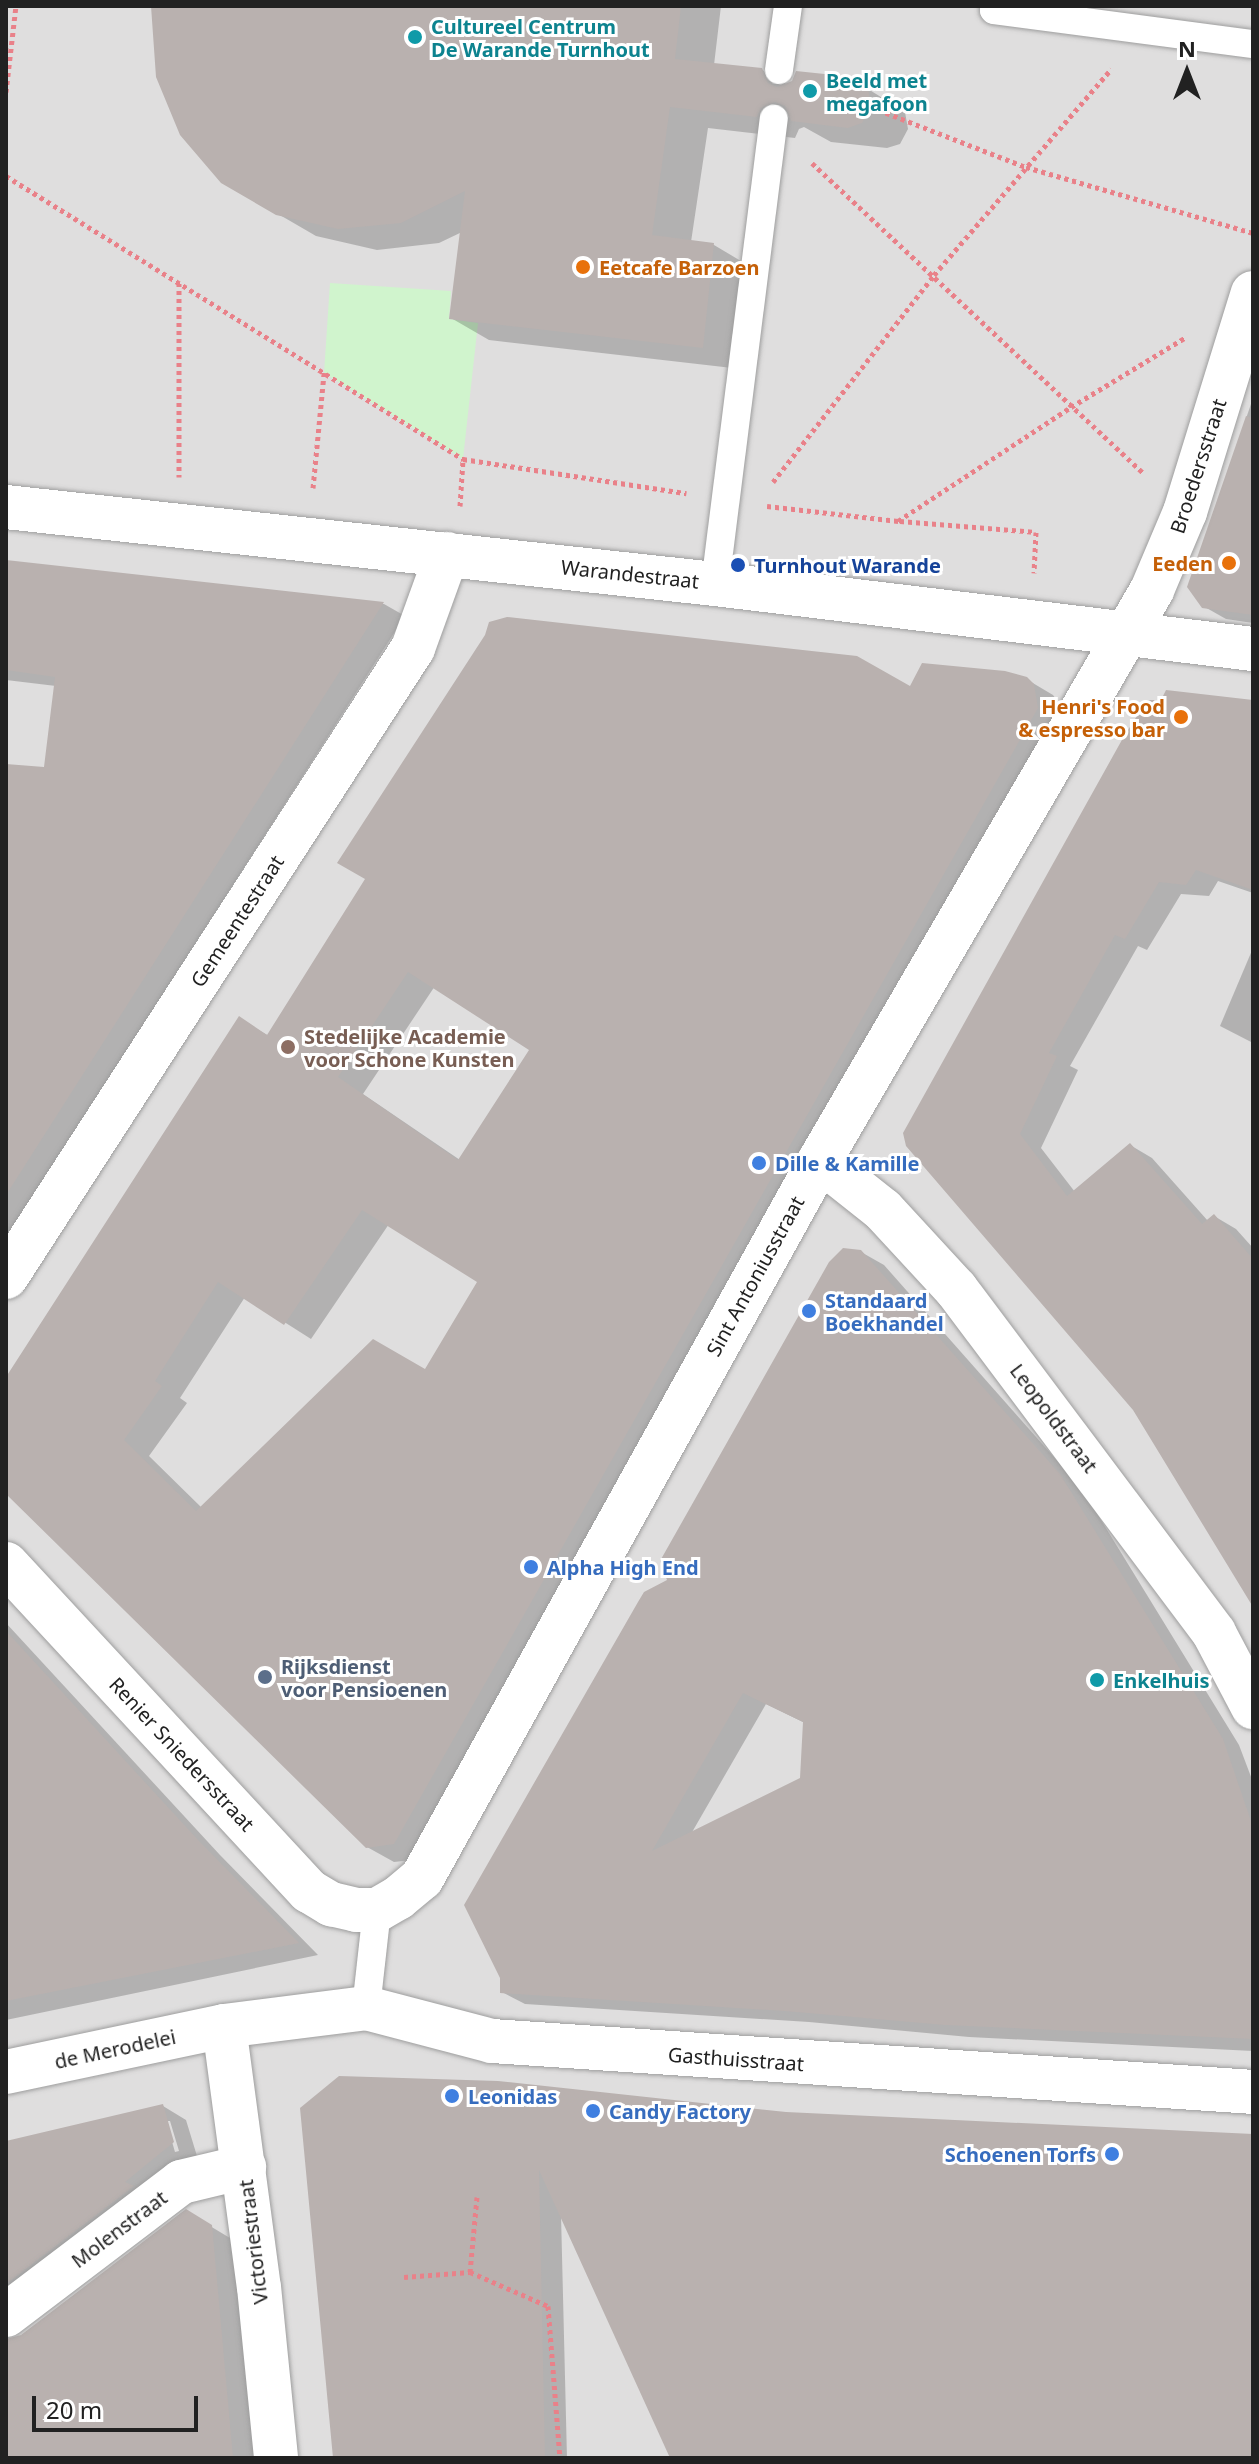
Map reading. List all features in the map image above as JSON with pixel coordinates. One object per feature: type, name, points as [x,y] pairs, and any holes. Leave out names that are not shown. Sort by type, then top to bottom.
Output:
[{"type":"street","name":"Broedersstraat","points":[[1127,632],[1152,590],[1185,512],[1252,295]]},
{"type":"street","name":"Warandestraat","points":[[6,507],[715,584],[1253,649]]},
{"type":"street","name":"Gemeentestraat","points":[[6,1277],[413,648],[447,554]]},
{"type":"street","name":"Sint Antoniusstraat","points":[[377,1910],[422,1878],[820,1160],[1127,632]]},
{"type":"street","name":"Leopoldstraat","points":[[820,1160],[883,1210],[956,1289],[1214,1633],[1253,1707]]},
{"type":"street","name":"Renier Sniedersstraat","points":[[6,1564],[309,1891],[331,1904],[356,1910],[377,1910]]},
{"type":"street","name":"Gasthuisstraat","points":[[224,2026],[366,2008],[492,2041],[1253,2092]]},
{"type":"street","name":"de Merodelei","points":[[6,2072],[224,2026]]},
{"type":"street","name":"Victoriestraat","points":[[224,2026],[244,2167],[276,2458]]},
{"type":"street","name":"Molenstraat","points":[[6,2315],[181,2182],[244,2167]]},
{"type":"lane","points":[[779,70],[788,6]]},
{"type":"lane","points":[[995,6],[994,10],[1253,44]]},
{"type":"lane","points":[[715,584],[774,119]]},
{"type":"lane","points":[[366,2008],[377,1910]]},
{"type":"path","points":[[6,92],[16,6]]},
{"type":"path","points":[[755,505],[934,275],[1144,30]]},
{"type":"path","points":[[871,107],[1026,167],[1253,233]]},
{"type":"path","points":[[803,155],[1185,512]]},
{"type":"path","points":[[6,176],[463,459],[755,505],[1036,532],[1034,578]]},
{"type":"path","points":[[179,282],[179,479]]},
{"type":"path","points":[[898,521],[1071,407],[1252,295]]},
{"type":"path","points":[[312,493],[324,373]]},
{"type":"path","points":[[470,2272],[477,2197]]},
{"type":"path","points":[[404,2277],[470,2272],[548,2306],[560,2458]]},
{"type":"shaded area","points":[[6,6],[1253,6],[1253,2458],[6,2458]]},
{"type":"green space","points":[[330,283],[451,291],[449,319],[478,323],[463,459],[324,373]]},
{"type":"building","points":[[151,6],[681,6],[675,59],[762,68],[768,83],[777,87],[792,81],[796,71],[853,77],[868,88],[871,106],[862,123],[848,128],[791,121],[785,106],[775,102],[761,108],[757,117],[670,107],[652,235],[714,243],[703,348],[449,319],[465,191],[401,223],[338,229],[276,215],[221,183],[180,135],[156,77]]},
{"type":"building","points":[[1246,416],[1253,418],[1253,615],[1202,608],[1187,587]]},
{"type":"building","points":[[6,560],[384,602],[6,1195],[6,764],[44,767],[55,677],[6,670]]},
{"type":"building","points":[[507,617],[857,656],[910,686],[922,663],[1005,671],[1027,677],[1034,684],[1038,708],[394,1844],[366,1848],[6,1494],[6,1377],[239,1016],[267,1035],[365,879],[337,863],[485,635],[489,622]],"holes":[[[408,972],[529,1050],[458,1160],[338,1077]],[[362,1210],[477,1282],[425,1369],[373,1339],[196,1511],[124,1440],[162,1386],[155,1381],[218,1282],[284,1325]]]},
{"type":"building","points":[[1166,690],[1253,700],[1253,890],[1196,870],[1186,885],[1159,882],[1125,939],[1115,935],[1049,1053],[1057,1056],[1020,1134],[1067,1196],[1130,1143],[1202,1224],[1214,1214],[1253,1259],[1253,1607],[1133,1410],[906,1146],[903,1133],[1123,738],[1147,700],[1161,700]]},
{"type":"building","points":[[843,1248],[861,1250],[1060,1474],[1223,1739],[1253,1827],[1253,2039],[945,2025],[785,2011],[500,1993],[500,1978],[464,1905],[644,1592],[667,1580],[660,1561],[829,1262]],"holes":[[[743,1693],[803,1722],[800,1778],[652,1851]]]},
{"type":"building","points":[[6,1631],[198,1840],[299,1943],[6,2001]]},
{"type":"building","points":[[339,2076],[498,2081],[786,2112],[1253,2134],[1253,2458],[670,2458],[539,2170],[545,2458],[333,2458],[300,2108]]},
{"type":"building","points":[[163,2104],[174,2142],[125,2182],[134,2186],[6,2284],[6,2141]]},
{"type":"building","points":[[186,2209],[212,2225],[233,2458],[6,2458],[6,2339],[21,2335]]},
{"type":"place","name":"Cultureel Centrum De Warande Turnhout","points":[[415,37]]},
{"type":"place","name":"Beeld met megafoon","points":[[810,91]]},
{"type":"place","name":"Eetcafe Barzoen","points":[[583,267]]},
{"type":"place","name":"Eeden","points":[[1229,563]]},
{"type":"place","name":"Turnhout Warande","points":[[738,565]]},
{"type":"place","name":"Henri's Food & espresso bar","points":[[1181,717]]},
{"type":"place","name":"Stedelijke Academie voor Schone Kunsten","points":[[288,1047]]},
{"type":"place","name":"Dille & Kamille","points":[[759,1163]]},
{"type":"place","name":"Standaard Boekhandel","points":[[809,1311]]},
{"type":"place","name":"Alpha High End","points":[[531,1567]]},
{"type":"place","name":"Rijksdienst voor Pensioenen","points":[[265,1677]]},
{"type":"place","name":"Enkelhuis","points":[[1097,1680]]},
{"type":"place","name":"Leonidas","points":[[452,2096]]},
{"type":"place","name":"Candy Factory","points":[[593,2111]]},
{"type":"place","name":"Schoenen Torfs","points":[[1112,2154]]}]
